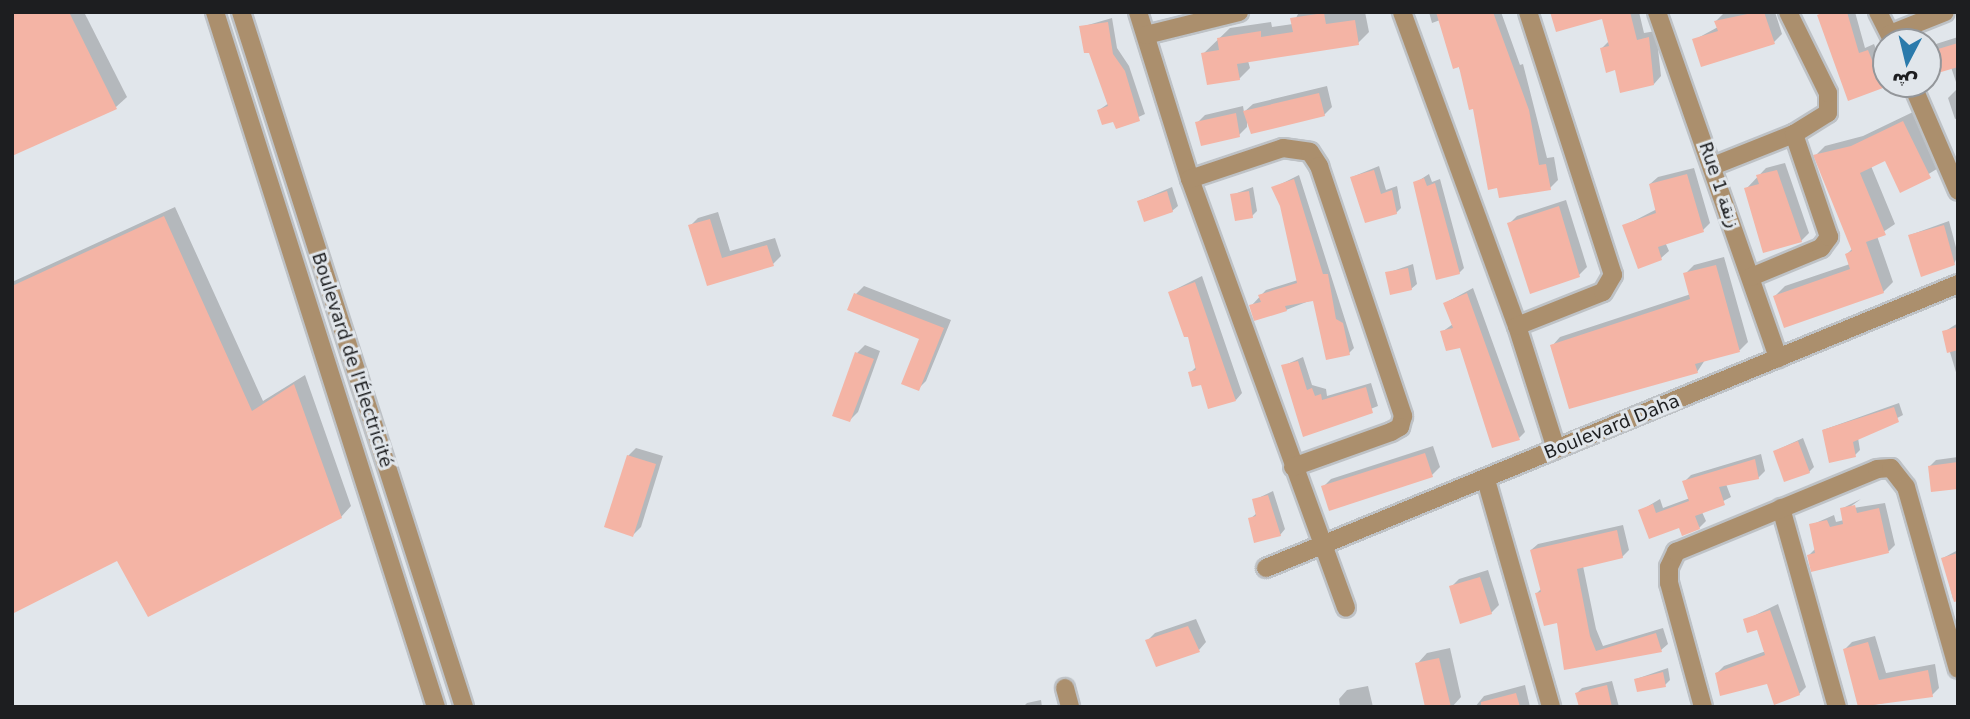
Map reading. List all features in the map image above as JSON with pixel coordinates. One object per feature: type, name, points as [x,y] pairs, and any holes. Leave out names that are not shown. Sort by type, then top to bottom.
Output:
[{"type":"street","name":"Boulevard de l'Électricité","points":[[215,12],[436,707]]},
{"type":"street","name":"Boulevard de l'Électricité","points":[[241,12],[464,707]]},
{"type":"street","points":[[1138,12],[1189,178],[1320,546],[1346,607]]},
{"type":"street","points":[[1146,35],[1240,12]]},
{"type":"street","points":[[1402,12],[1517,326],[1556,449]]},
{"type":"street","points":[[1517,326],[1603,292],[1613,275],[1528,12]]},
{"type":"street","points":[[1713,166],[1820,121],[1830,104],[1788,12]]},
{"type":"street","points":[[1878,12],[1886,28]]},
{"type":"street","points":[[1912,28],[1945,12]]},
{"type":"street","name":"Rue 1 زنقة","points":[[1661,13],[1778,358]]},
{"type":"street","points":[[1920,98],[1951,149],[1958,191]]},
{"type":"street","points":[[1751,277],[1821,248],[1829,237],[1794,134]]},
{"type":"street","points":[[1189,178],[1283,148],[1310,152],[1319,166],[1403,416],[1400,427],[1391,432],[1293,467]]},
{"type":"street","name":"Boulevard Daha","points":[[1266,568],[1486,480],[1958,284]]},
{"type":"street","points":[[1703,707],[1669,567],[1676,552],[1690,542],[1877,469],[1891,468],[1900,475],[1958,669]]},
{"type":"street","points":[[1486,480],[1551,707]]},
{"type":"street","points":[[1781,508],[1838,707]]},
{"type":"street","points":[[1065,688],[1070,707]]},
{"type":"building","points":[[12,12],[69,12],[117,109],[12,156]]},
{"type":"building","points":[[1436,12],[1493,12],[1529,110],[1539,165],[1546,164],[1551,190],[1499,198],[1497,188],[1488,190],[1473,109],[1469,110],[1459,67],[1453,69]]},
{"type":"building","points":[[1550,12],[1630,12],[1637,40],[1649,37],[1654,85],[1620,93],[1615,70],[1606,73],[1600,48],[1609,46],[1602,19],[1556,32]]},
{"type":"building","points":[[1764,12],[1775,44],[1701,67],[1692,39],[1718,31],[1714,21]]},
{"type":"building","points":[[1825,12],[1847,12],[1859,53],[1868,50],[1872,60],[1872,92],[1848,101],[1817,15]]},
{"type":"building","points":[[1324,13],[1326,24],[1355,20],[1359,45],[1237,64],[1240,80],[1207,85],[1201,53],[1219,50],[1217,38],[1261,31],[1261,37],[1293,32],[1290,18]]},
{"type":"building","points":[[1108,22],[1113,54],[1125,71],[1140,121],[1116,129],[1113,122],[1102,125],[1097,110],[1108,106],[1089,53],[1084,53],[1079,26]]},
{"type":"building","points":[[1958,43],[1958,67],[1942,72],[1942,48]]},
{"type":"building","points":[[1319,93],[1325,116],[1251,134],[1243,111]]},
{"type":"building","points":[[1236,113],[1240,137],[1201,146],[1195,122]]},
{"type":"building","points":[[1903,121],[1931,178],[1900,193],[1885,161],[1860,173],[1886,235],[1866,242],[1884,293],[1784,328],[1773,296],[1850,269],[1845,254],[1852,251],[1813,155],[1851,146]]},
{"type":"building","points":[[1374,170],[1381,194],[1392,190],[1397,214],[1365,223],[1350,177]]},
{"type":"building","points":[[1777,170],[1802,242],[1763,253],[1744,188],[1759,184],[1756,175]]},
{"type":"building","points":[[1687,174],[1704,232],[1658,247],[1662,260],[1638,269],[1622,225],[1656,213],[1649,184]]},
{"type":"building","points":[[1424,178],[1427,186],[1435,183],[1460,274],[1436,280],[1413,182]]},
{"type":"building","points":[[1294,179],[1323,274],[1328,274],[1336,319],[1343,323],[1350,355],[1326,360],[1313,301],[1285,306],[1287,311],[1254,321],[1249,305],[1261,302],[1258,295],[1297,283],[1280,206],[1271,187]]},
{"type":"building","points":[[1167,191],[1173,212],[1144,222],[1137,201]]},
{"type":"building","points":[[1249,191],[1253,218],[1235,221],[1230,194]]},
{"type":"building","points":[[1559,206],[1580,277],[1530,294],[1507,223]]},
{"type":"building","points":[[164,216],[252,411],[294,384],[342,518],[148,617],[117,561],[12,614],[12,286]]},
{"type":"building","points":[[710,219],[722,258],[767,245],[774,266],[707,286],[688,225]]},
{"type":"building","points":[[1944,225],[1955,265],[1921,277],[1908,235]]},
{"type":"building","points":[[1716,265],[1740,352],[1695,364],[1698,373],[1569,409],[1550,345],[1690,299],[1683,273]]},
{"type":"building","points":[[1408,268],[1412,290],[1390,295],[1385,272]]},
{"type":"building","points":[[1195,282],[1236,401],[1208,409],[1201,385],[1192,387],[1188,372],[1196,370],[1188,337],[1184,337],[1168,292]]},
{"type":"building","points":[[854,293],[944,328],[919,391],[901,384],[919,339],[847,310]]},
{"type":"building","points":[[1467,293],[1520,440],[1492,448],[1460,348],[1446,351],[1440,331],[1453,328],[1443,303]]},
{"type":"building","points":[[1958,327],[1958,350],[1947,353],[1942,331]]},
{"type":"building","points":[[855,352],[874,359],[850,422],[832,416]]},
{"type":"building","points":[[1298,361],[1307,390],[1312,388],[1315,396],[1321,394],[1322,400],[1366,387],[1373,413],[1303,437],[1281,365]]},
{"type":"building","points":[[1894,407],[1899,422],[1853,442],[1856,457],[1829,463],[1822,430]]},
{"type":"building","points":[[1798,441],[1810,473],[1784,482],[1773,451]]},
{"type":"building","points":[[1425,453],[1433,477],[1329,511],[1321,486]]},
{"type":"building","points":[[627,455],[656,464],[633,537],[604,527]]},
{"type":"building","points":[[1755,459],[1759,479],[1719,487],[1725,505],[1695,516],[1700,529],[1682,536],[1679,528],[1649,539],[1638,510],[1653,504],[1656,513],[1689,501],[1682,481]]},
{"type":"building","points":[[1958,462],[1958,489],[1931,492],[1928,466]]},
{"type":"building","points":[[1268,495],[1281,536],[1254,543],[1248,518],[1256,516],[1252,499]]},
{"type":"building","points":[[1855,505],[1857,513],[1879,508],[1889,553],[1811,572],[1807,555],[1815,553],[1809,524],[1827,520],[1830,527],[1843,524],[1840,508]]},
{"type":"building","points":[[1617,530],[1623,558],[1577,569],[1590,636],[1596,651],[1656,633],[1662,652],[1564,670],[1557,623],[1544,626],[1535,593],[1541,592],[1530,550]]},
{"type":"building","points":[[1958,553],[1958,601],[1954,602],[1941,558]]},
{"type":"building","points":[[1480,577],[1492,614],[1460,624],[1449,586]]},
{"type":"building","points":[[1770,610],[1800,695],[1774,705],[1767,684],[1720,696],[1715,673],[1765,655],[1757,630],[1747,633],[1743,619]]},
{"type":"building","points":[[1188,626],[1200,652],[1156,667],[1145,640]]},
{"type":"building","points":[[1868,642],[1879,680],[1928,670],[1933,697],[1858,707],[1843,649]]},
{"type":"building","points":[[1439,658],[1451,707],[1425,707],[1415,663]]},
{"type":"building","points":[[1663,672],[1666,687],[1637,692],[1634,679]]},
{"type":"building","points":[[1607,685],[1612,707],[1579,707],[1575,693]]},
{"type":"building","points":[[1516,693],[1520,707],[1481,707],[1481,702]]}]
